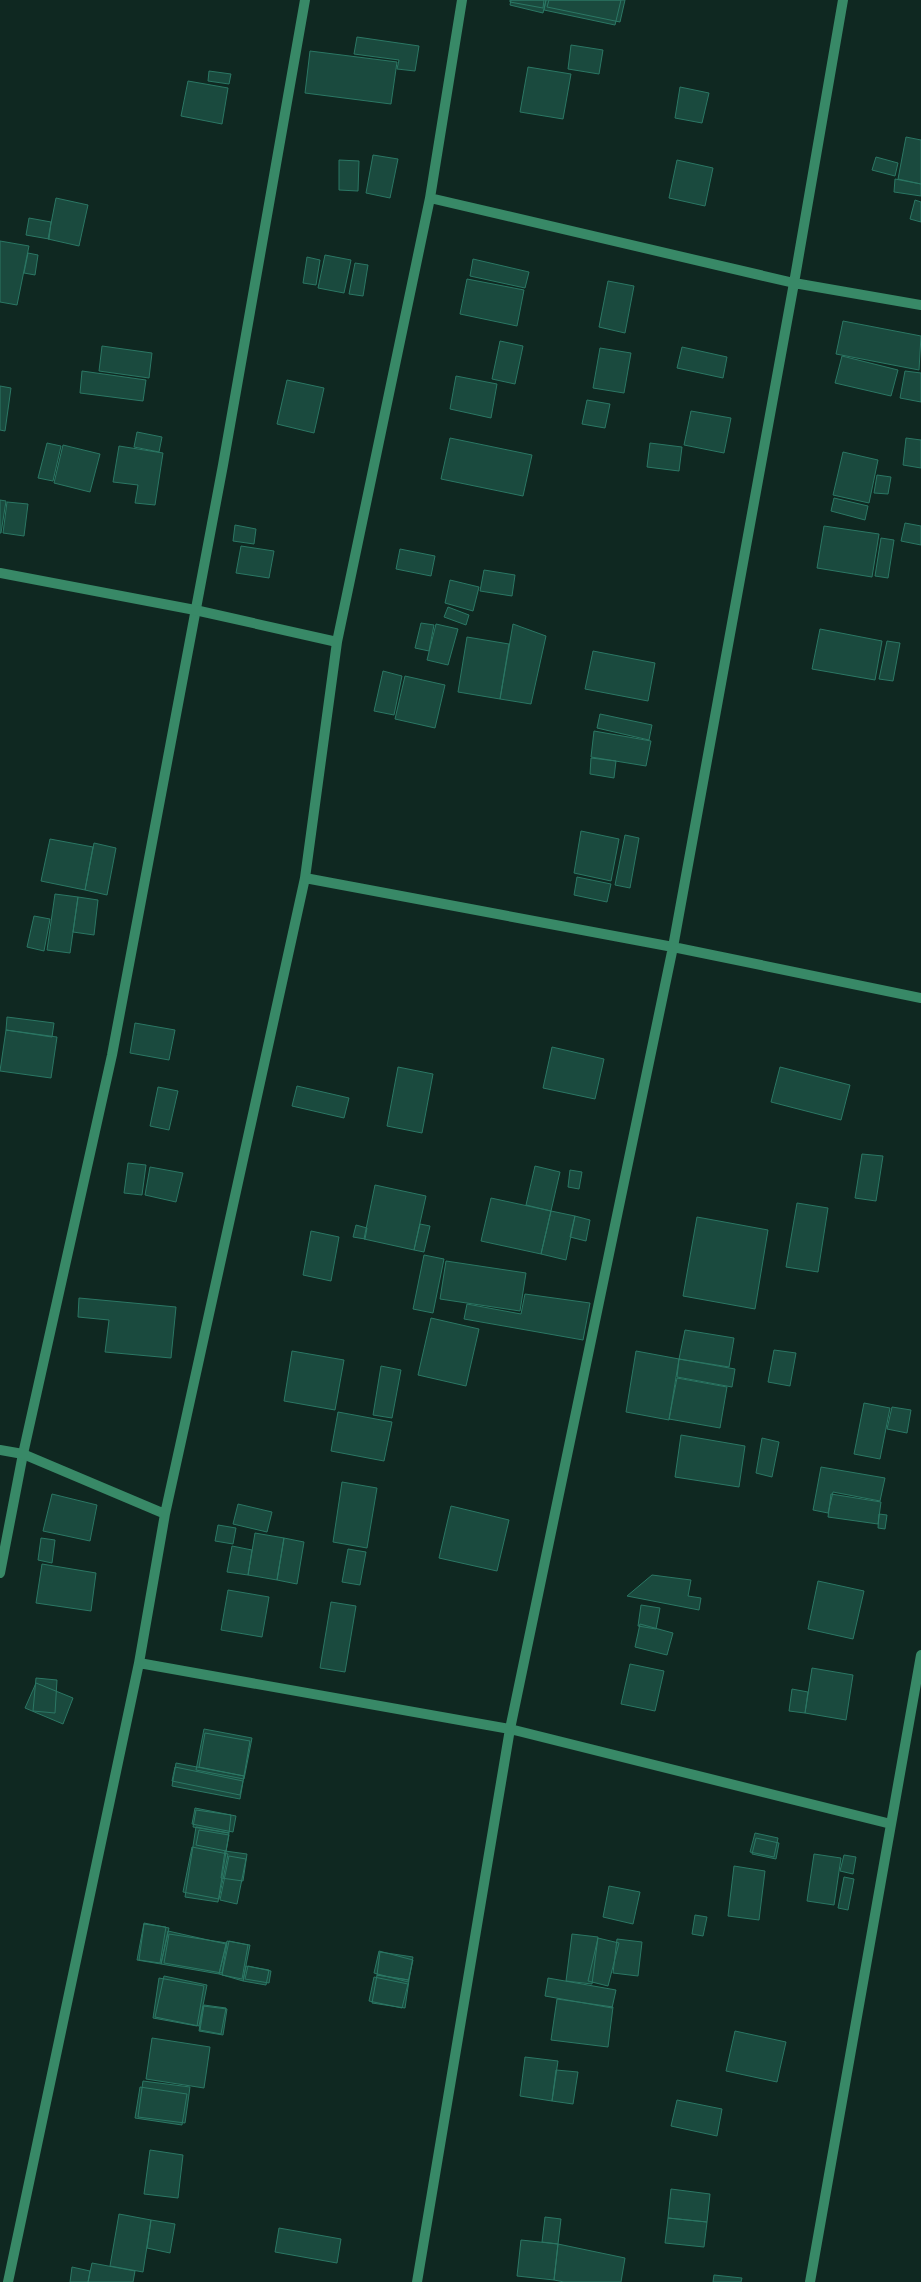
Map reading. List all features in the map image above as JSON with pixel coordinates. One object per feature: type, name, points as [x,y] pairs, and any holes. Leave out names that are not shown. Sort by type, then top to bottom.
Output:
[{"type":"street","points":[[0,1573],[23,1454],[112,1055],[196,610],[305,0]]},
{"type":"street","points":[[8,2282],[139,1663],[165,1514],[304,878],[337,642],[430,198],[462,0]]},
{"type":"street","points":[[417,2282],[510,1729],[673,947],[794,283],[843,0]]},
{"type":"street","points":[[430,198],[794,283],[921,305]]},
{"type":"street","points":[[0,573],[196,610],[337,642]]},
{"type":"street","points":[[304,878],[673,947],[921,998]]},
{"type":"street","points":[[0,1450],[23,1454],[165,1514]]},
{"type":"street","points":[[810,2282],[921,1655]]},
{"type":"street","points":[[139,1663],[510,1729],[891,1824]]},
{"type":"building","points":[[510,0],[544,0],[543,8],[510,2]]},
{"type":"building","points":[[511,0],[546,0],[543,13],[510,5]]},
{"type":"building","points":[[546,0],[621,0],[615,25],[544,10]]},
{"type":"building","points":[[549,0],[625,0],[620,22],[547,7]]},
{"type":"building","points":[[357,37],[419,46],[415,71],[397,69],[399,60],[354,54]]},
{"type":"building","points":[[571,45],[603,50],[599,74],[568,69]]},
{"type":"building","points":[[310,51],[397,62],[391,104],[305,93]]},
{"type":"building","points":[[528,67],[571,74],[563,119],[520,112]]},
{"type":"building","points":[[209,71],[231,74],[229,84],[208,81]]},
{"type":"building","points":[[188,81],[228,88],[222,124],[181,116]]},
{"type":"building","points":[[680,87],[709,93],[702,123],[675,118]]},
{"type":"building","points":[[906,137],[921,140],[921,184],[898,179]]},
{"type":"building","points":[[373,155],[398,159],[390,198],[366,193]]},
{"type":"building","points":[[876,157],[898,163],[895,176],[872,170]]},
{"type":"building","points":[[339,160],[359,161],[358,191],[339,190]]},
{"type":"building","points":[[677,160],[713,168],[705,206],[669,198]]},
{"type":"building","points":[[895,179],[921,184],[921,196],[894,192]]},
{"type":"building","points":[[56,198],[88,205],[79,246],[48,239]]},
{"type":"building","points":[[915,200],[921,202],[921,222],[910,219]]},
{"type":"building","points":[[29,218],[51,222],[49,239],[26,235]]},
{"type":"building","points":[[0,241],[29,246],[17,305],[0,302]]},
{"type":"building","points":[[28,253],[38,255],[35,275],[24,273]]},
{"type":"building","points":[[325,255],[351,260],[344,293],[318,288]]},
{"type":"building","points":[[307,257],[320,260],[316,285],[303,283]]},
{"type":"building","points":[[473,259],[529,272],[525,288],[470,276]]},
{"type":"building","points":[[355,263],[368,265],[363,296],[349,294]]},
{"type":"building","points":[[467,279],[524,290],[517,326],[460,314]]},
{"type":"building","points":[[608,281],[634,286],[625,333],[599,327]]},
{"type":"building","points":[[843,321],[921,336],[919,370],[836,354]]},
{"type":"building","points":[[500,341],[523,346],[515,384],[492,379]]},
{"type":"building","points":[[102,346],[152,353],[149,378],[99,371]]},
{"type":"building","points":[[682,347],[727,357],[723,378],[677,368]]},
{"type":"building","points":[[600,348],[631,353],[624,393],[593,388]]},
{"type":"building","points":[[842,356],[898,370],[891,396],[835,383]]},
{"type":"building","points":[[82,371],[146,380],[143,401],[80,393]]},
{"type":"building","points":[[905,371],[921,373],[921,402],[900,398]]},
{"type":"building","points":[[456,376],[497,384],[491,418],[450,409]]},
{"type":"building","points":[[287,380],[324,388],[314,433],[277,424]]},
{"type":"building","points":[[0,386],[11,388],[5,431],[0,430]]},
{"type":"building","points":[[587,400],[610,404],[605,428],[582,424]]},
{"type":"building","points":[[691,411],[731,418],[724,453],[684,445]]},
{"type":"building","points":[[137,432],[162,437],[159,452],[134,447]]},
{"type":"building","points":[[450,438],[532,455],[523,496],[441,479]]},
{"type":"building","points":[[906,438],[921,440],[921,468],[903,465]]},
{"type":"building","points":[[47,443],[61,446],[53,481],[38,478]]},
{"type":"building","points":[[650,443],[682,447],[679,471],[647,467]]},
{"type":"building","points":[[63,445],[100,454],[90,492],[54,483]]},
{"type":"building","points":[[119,446],[163,453],[155,505],[135,503],[138,485],[113,482]]},
{"type":"building","points":[[843,452],[878,460],[869,503],[833,495]]},
{"type":"building","points":[[877,475],[891,477],[888,494],[874,493]]},
{"type":"building","points":[[834,498],[868,506],[865,520],[831,511]]},
{"type":"building","points":[[0,500],[6,501],[1,533],[0,533]]},
{"type":"building","points":[[7,502],[28,504],[24,536],[3,533]]},
{"type":"building","points":[[905,523],[921,526],[921,545],[901,541]]},
{"type":"building","points":[[235,525],[256,529],[254,544],[233,541]]},
{"type":"building","points":[[824,526],[879,534],[872,577],[817,568]]},
{"type":"building","points":[[881,538],[894,540],[888,578],[875,576]]},
{"type":"building","points":[[241,546],[274,551],[269,578],[236,573]]},
{"type":"building","points":[[400,549],[435,556],[431,576],[396,569]]},
{"type":"building","points":[[484,570],[515,575],[512,596],[480,591]]},
{"type":"building","points":[[450,580],[479,587],[473,611],[445,603]]},
{"type":"building","points":[[448,607],[469,615],[466,625],[444,617]]},
{"type":"building","points":[[421,623],[434,625],[429,651],[415,648]]},
{"type":"building","points":[[436,624],[458,629],[448,665],[427,660]]},
{"type":"building","points":[[513,624],[546,636],[531,704],[500,699]]},
{"type":"building","points":[[820,629],[882,641],[875,680],[812,669]]},
{"type":"building","points":[[467,637],[509,644],[500,699],[458,692]]},
{"type":"building","points":[[887,641],[900,643],[893,681],[879,679]]},
{"type":"building","points":[[593,651],[655,663],[648,701],[585,689]]},
{"type":"building","points":[[383,671],[402,676],[394,715],[374,711]]},
{"type":"building","points":[[405,676],[445,685],[435,728],[395,719]]},
{"type":"building","points":[[600,714],[652,725],[649,740],[597,728]]},
{"type":"building","points":[[594,731],[651,741],[646,766],[591,757]]},
{"type":"building","points":[[591,758],[616,761],[614,778],[590,774]]},
{"type":"building","points":[[581,831],[619,839],[611,881],[574,873]]},
{"type":"building","points":[[625,835],[639,838],[630,888],[615,885]]},
{"type":"building","points":[[50,839],[93,847],[85,890],[41,881]]},
{"type":"building","points":[[94,843],[116,848],[107,895],[85,890]]},
{"type":"building","points":[[577,877],[611,884],[607,902],[574,895]]},
{"type":"building","points":[[55,894],[78,897],[70,953],[47,950]]},
{"type":"building","points":[[78,897],[98,900],[94,935],[73,932]]},
{"type":"building","points":[[34,916],[50,919],[44,951],[27,947]]},
{"type":"building","points":[[7,1017],[54,1023],[52,1037],[6,1030]]},
{"type":"building","points":[[135,1023],[175,1030],[169,1060],[130,1053]]},
{"type":"building","points":[[6,1030],[57,1037],[51,1078],[0,1071]]},
{"type":"building","points":[[552,1047],[604,1059],[595,1099],[543,1088]]},
{"type":"building","points":[[398,1067],[433,1074],[422,1133],[387,1126]]},
{"type":"building","points":[[780,1067],[850,1085],[841,1120],[771,1102]]},
{"type":"building","points":[[297,1086],[349,1098],[344,1118],[292,1106]]},
{"type":"building","points":[[158,1087],[178,1091],[169,1130],[150,1126]]},
{"type":"building","points":[[862,1154],[883,1156],[876,1201],[855,1198]]},
{"type":"building","points":[[128,1163],[146,1165],[142,1195],[124,1193]]},
{"type":"building","points":[[535,1166],[560,1172],[551,1211],[526,1205]]},
{"type":"building","points":[[150,1167],[183,1173],[176,1202],[145,1195]]},
{"type":"building","points":[[570,1170],[582,1172],[579,1189],[568,1187]]},
{"type":"building","points":[[375,1185],[426,1196],[414,1250],[364,1239]]},
{"type":"building","points":[[491,1198],[551,1211],[541,1254],[481,1241]]},
{"type":"building","points":[[797,1203],[828,1208],[818,1272],[786,1267]]},
{"type":"building","points":[[551,1211],[575,1216],[566,1260],[541,1254]]},
{"type":"building","points":[[575,1216],[590,1220],[586,1241],[570,1237]]},
{"type":"building","points":[[697,1217],[768,1230],[755,1309],[683,1296]]},
{"type":"building","points":[[420,1224],[430,1226],[424,1252],[414,1250]]},
{"type":"building","points":[[356,1225],[367,1228],[365,1239],[353,1237]]},
{"type":"building","points":[[311,1231],[339,1237],[331,1281],[303,1275]]},
{"type":"building","points":[[424,1255],[444,1259],[433,1313],[413,1309]]},
{"type":"building","points":[[446,1261],[526,1273],[520,1311],[440,1299]]},
{"type":"building","points":[[525,1294],[590,1303],[583,1340],[464,1319],[467,1304],[521,1314]]},
{"type":"building","points":[[79,1298],[176,1307],[171,1358],[105,1352],[109,1320],[78,1317]]},
{"type":"building","points":[[431,1318],[479,1329],[466,1386],[418,1375]]},
{"type":"building","points":[[685,1330],[734,1338],[729,1367],[679,1359]]},
{"type":"building","points":[[774,1350],[796,1353],[790,1386],[768,1382]]},
{"type":"building","points":[[292,1351],[344,1360],[335,1410],[284,1401]]},
{"type":"building","points":[[636,1351],[679,1359],[669,1420],[626,1412]]},
{"type":"building","points":[[679,1359],[735,1369],[732,1387],[677,1377]]},
{"type":"building","points":[[381,1366],[401,1370],[392,1418],[373,1415]]},
{"type":"building","points":[[677,1378],[727,1387],[720,1428],[669,1419]]},
{"type":"building","points":[[864,1403],[890,1408],[880,1459],[854,1454]]},
{"type":"building","points":[[892,1407],[911,1410],[907,1433],[887,1429]]},
{"type":"building","points":[[338,1412],[392,1422],[384,1461],[331,1451]]},
{"type":"building","points":[[681,1435],[745,1446],[739,1487],[675,1477]]},
{"type":"building","points":[[762,1438],[779,1442],[772,1477],[756,1473]]},
{"type":"building","points":[[821,1467],[885,1478],[880,1501],[833,1492],[828,1513],[813,1510]]},
{"type":"building","points":[[342,1482],[377,1488],[367,1548],[333,1542]]},
{"type":"building","points":[[52,1494],[97,1505],[90,1541],[43,1531]]},
{"type":"building","points":[[831,1494],[881,1502],[878,1524],[828,1517]]},
{"type":"building","points":[[238,1504],[272,1512],[267,1532],[233,1524]]},
{"type":"building","points":[[451,1506],[509,1520],[497,1571],[439,1558]]},
{"type":"building","points":[[879,1514],[887,1515],[885,1529],[878,1528]]},
{"type":"building","points":[[218,1525],[236,1528],[233,1544],[215,1541]]},
{"type":"building","points":[[255,1533],[284,1538],[277,1580],[248,1575]]},
{"type":"building","points":[[41,1538],[55,1540],[52,1563],[38,1560]]},
{"type":"building","points":[[284,1538],[304,1542],[297,1584],[277,1580]]},
{"type":"building","points":[[232,1546],[252,1550],[248,1575],[227,1572]]},
{"type":"building","points":[[348,1549],[366,1552],[360,1585],[342,1582]]},
{"type":"building","points":[[42,1564],[96,1573],[91,1611],[36,1603]]},
{"type":"building","points":[[652,1575],[691,1580],[688,1596],[701,1598],[699,1610],[627,1596]]},
{"type":"building","points":[[818,1581],[864,1591],[853,1639],[808,1629]]},
{"type":"building","points":[[228,1590],[269,1597],[262,1637],[221,1630]]},
{"type":"building","points":[[331,1602],[356,1606],[345,1672],[320,1668]]},
{"type":"building","points":[[641,1605],[660,1608],[656,1629],[638,1626]]},
{"type":"building","points":[[640,1624],[673,1633],[667,1655],[635,1647]]},
{"type":"building","points":[[630,1664],[664,1671],[655,1711],[621,1704]]},
{"type":"building","points":[[812,1668],[853,1675],[846,1720],[805,1713]]},
{"type":"building","points":[[36,1678],[57,1680],[55,1713],[33,1711]]},
{"type":"building","points":[[36,1683],[73,1698],[63,1724],[25,1708]]},
{"type":"building","points":[[792,1689],[808,1692],[805,1713],[789,1711]]},
{"type":"building","points":[[204,1729],[252,1738],[244,1779],[196,1770]]},
{"type":"building","points":[[205,1733],[250,1741],[244,1776],[199,1767]]},
{"type":"building","points":[[176,1763],[244,1776],[240,1799],[172,1786]]},
{"type":"building","points":[[175,1767],[243,1781],[240,1795],[172,1781]]},
{"type":"building","points":[[195,1808],[236,1816],[233,1832],[192,1824]]},
{"type":"building","points":[[196,1810],[231,1815],[229,1833],[193,1827]]},
{"type":"building","points":[[196,1827],[229,1833],[218,1902],[185,1897]]},
{"type":"building","points":[[199,1830],[229,1835],[226,1851],[196,1845]]},
{"type":"building","points":[[755,1833],[778,1838],[774,1857],[750,1852]]},
{"type":"building","points":[[756,1838],[779,1843],[776,1859],[752,1854]]},
{"type":"building","points":[[192,1847],[228,1854],[219,1899],[183,1892]]},
{"type":"building","points":[[225,1851],[247,1854],[243,1881],[221,1878]]},
{"type":"building","points":[[814,1854],[841,1858],[834,1905],[807,1901]]},
{"type":"building","points":[[844,1855],[856,1857],[853,1874],[840,1871]]},
{"type":"building","points":[[229,1856],[246,1859],[237,1904],[220,1900]]},
{"type":"building","points":[[734,1866],[765,1871],[759,1920],[728,1916]]},
{"type":"building","points":[[844,1877],[854,1879],[848,1910],[838,1908]]},
{"type":"building","points":[[609,1886],[640,1892],[633,1924],[603,1917]]},
{"type":"building","points":[[695,1915],[707,1917],[703,1936],[692,1934]]},
{"type":"building","points":[[144,1923],[169,1928],[161,1964],[137,1960]]},
{"type":"building","points":[[144,1924],[166,1927],[160,1963],[139,1960]]},
{"type":"building","points":[[168,1931],[226,1944],[219,1974],[161,1964]]},
{"type":"building","points":[[169,1934],[227,1943],[222,1973],[164,1963]]},
{"type":"building","points":[[572,1934],[598,1937],[592,1984],[566,1981]]},
{"type":"building","points":[[598,1938],[619,1943],[608,1986],[588,1981]]},
{"type":"building","points":[[617,1939],[642,1942],[638,1976],[613,1973]]},
{"type":"building","points":[[227,1941],[250,1945],[243,1981],[219,1974]]},
{"type":"building","points":[[229,1941],[248,1945],[242,1979],[222,1975]]},
{"type":"building","points":[[379,1951],[413,1960],[408,1982],[374,1973]]},
{"type":"building","points":[[380,1952],[413,1957],[409,1980],[377,1975]]},
{"type":"building","points":[[246,1966],[269,1970],[266,1985],[243,1981]]},
{"type":"building","points":[[248,1966],[271,1971],[269,1983],[245,1979]]},
{"type":"building","points":[[377,1975],[409,1980],[405,2008],[372,2003]]},
{"type":"building","points":[[164,1976],[207,1985],[199,2026],[155,2017]]},
{"type":"building","points":[[374,1977],[408,1984],[402,2008],[369,2001]]},
{"type":"building","points":[[159,1978],[204,1986],[197,2026],[153,2018]]},
{"type":"building","points":[[548,1978],[616,1990],[612,2008],[545,1996]]},
{"type":"building","points":[[557,1999],[613,2007],[608,2047],[551,2040]]},
{"type":"building","points":[[204,2005],[226,2008],[221,2034],[200,2030]]},
{"type":"building","points":[[203,2006],[227,2009],[223,2035],[199,2031]]},
{"type":"building","points":[[735,2031],[786,2042],[777,2082],[726,2071]]},
{"type":"building","points":[[152,2038],[210,2047],[204,2088],[146,2079]]},
{"type":"building","points":[[525,2057],[558,2061],[552,2101],[520,2096]]},
{"type":"building","points":[[556,2070],[578,2072],[573,2104],[552,2101]]},
{"type":"building","points":[[143,2081],[190,2087],[185,2123],[138,2117]]},
{"type":"building","points":[[140,2087],[187,2094],[182,2125],[135,2118]]},
{"type":"building","points":[[677,2100],[722,2109],[717,2136],[671,2126]]},
{"type":"building","points":[[150,2150],[183,2155],[178,2198],[144,2194]]},
{"type":"building","points":[[671,2189],[710,2194],[707,2222],[668,2218]]},
{"type":"building","points":[[119,2214],[151,2220],[143,2272],[110,2266]]},
{"type":"building","points":[[545,2217],[561,2219],[558,2244],[542,2242]]},
{"type":"building","points":[[668,2218],[707,2222],[704,2247],[665,2243]]},
{"type":"building","points":[[151,2220],[175,2224],[170,2253],[147,2248]]},
{"type":"building","points":[[279,2228],[341,2239],[337,2263],[275,2252]]},
{"type":"building","points":[[521,2240],[558,2244],[554,2280],[517,2276]]},
{"type":"building","points":[[558,2244],[625,2258],[621,2282],[564,2282],[554,2280]]},
{"type":"building","points":[[92,2263],[135,2271],[133,2282],[88,2282]]},
{"type":"building","points":[[72,2267],[90,2271],[88,2282],[70,2282]]},
{"type":"building","points":[[714,2275],[742,2278],[741,2282],[713,2282]]}]
